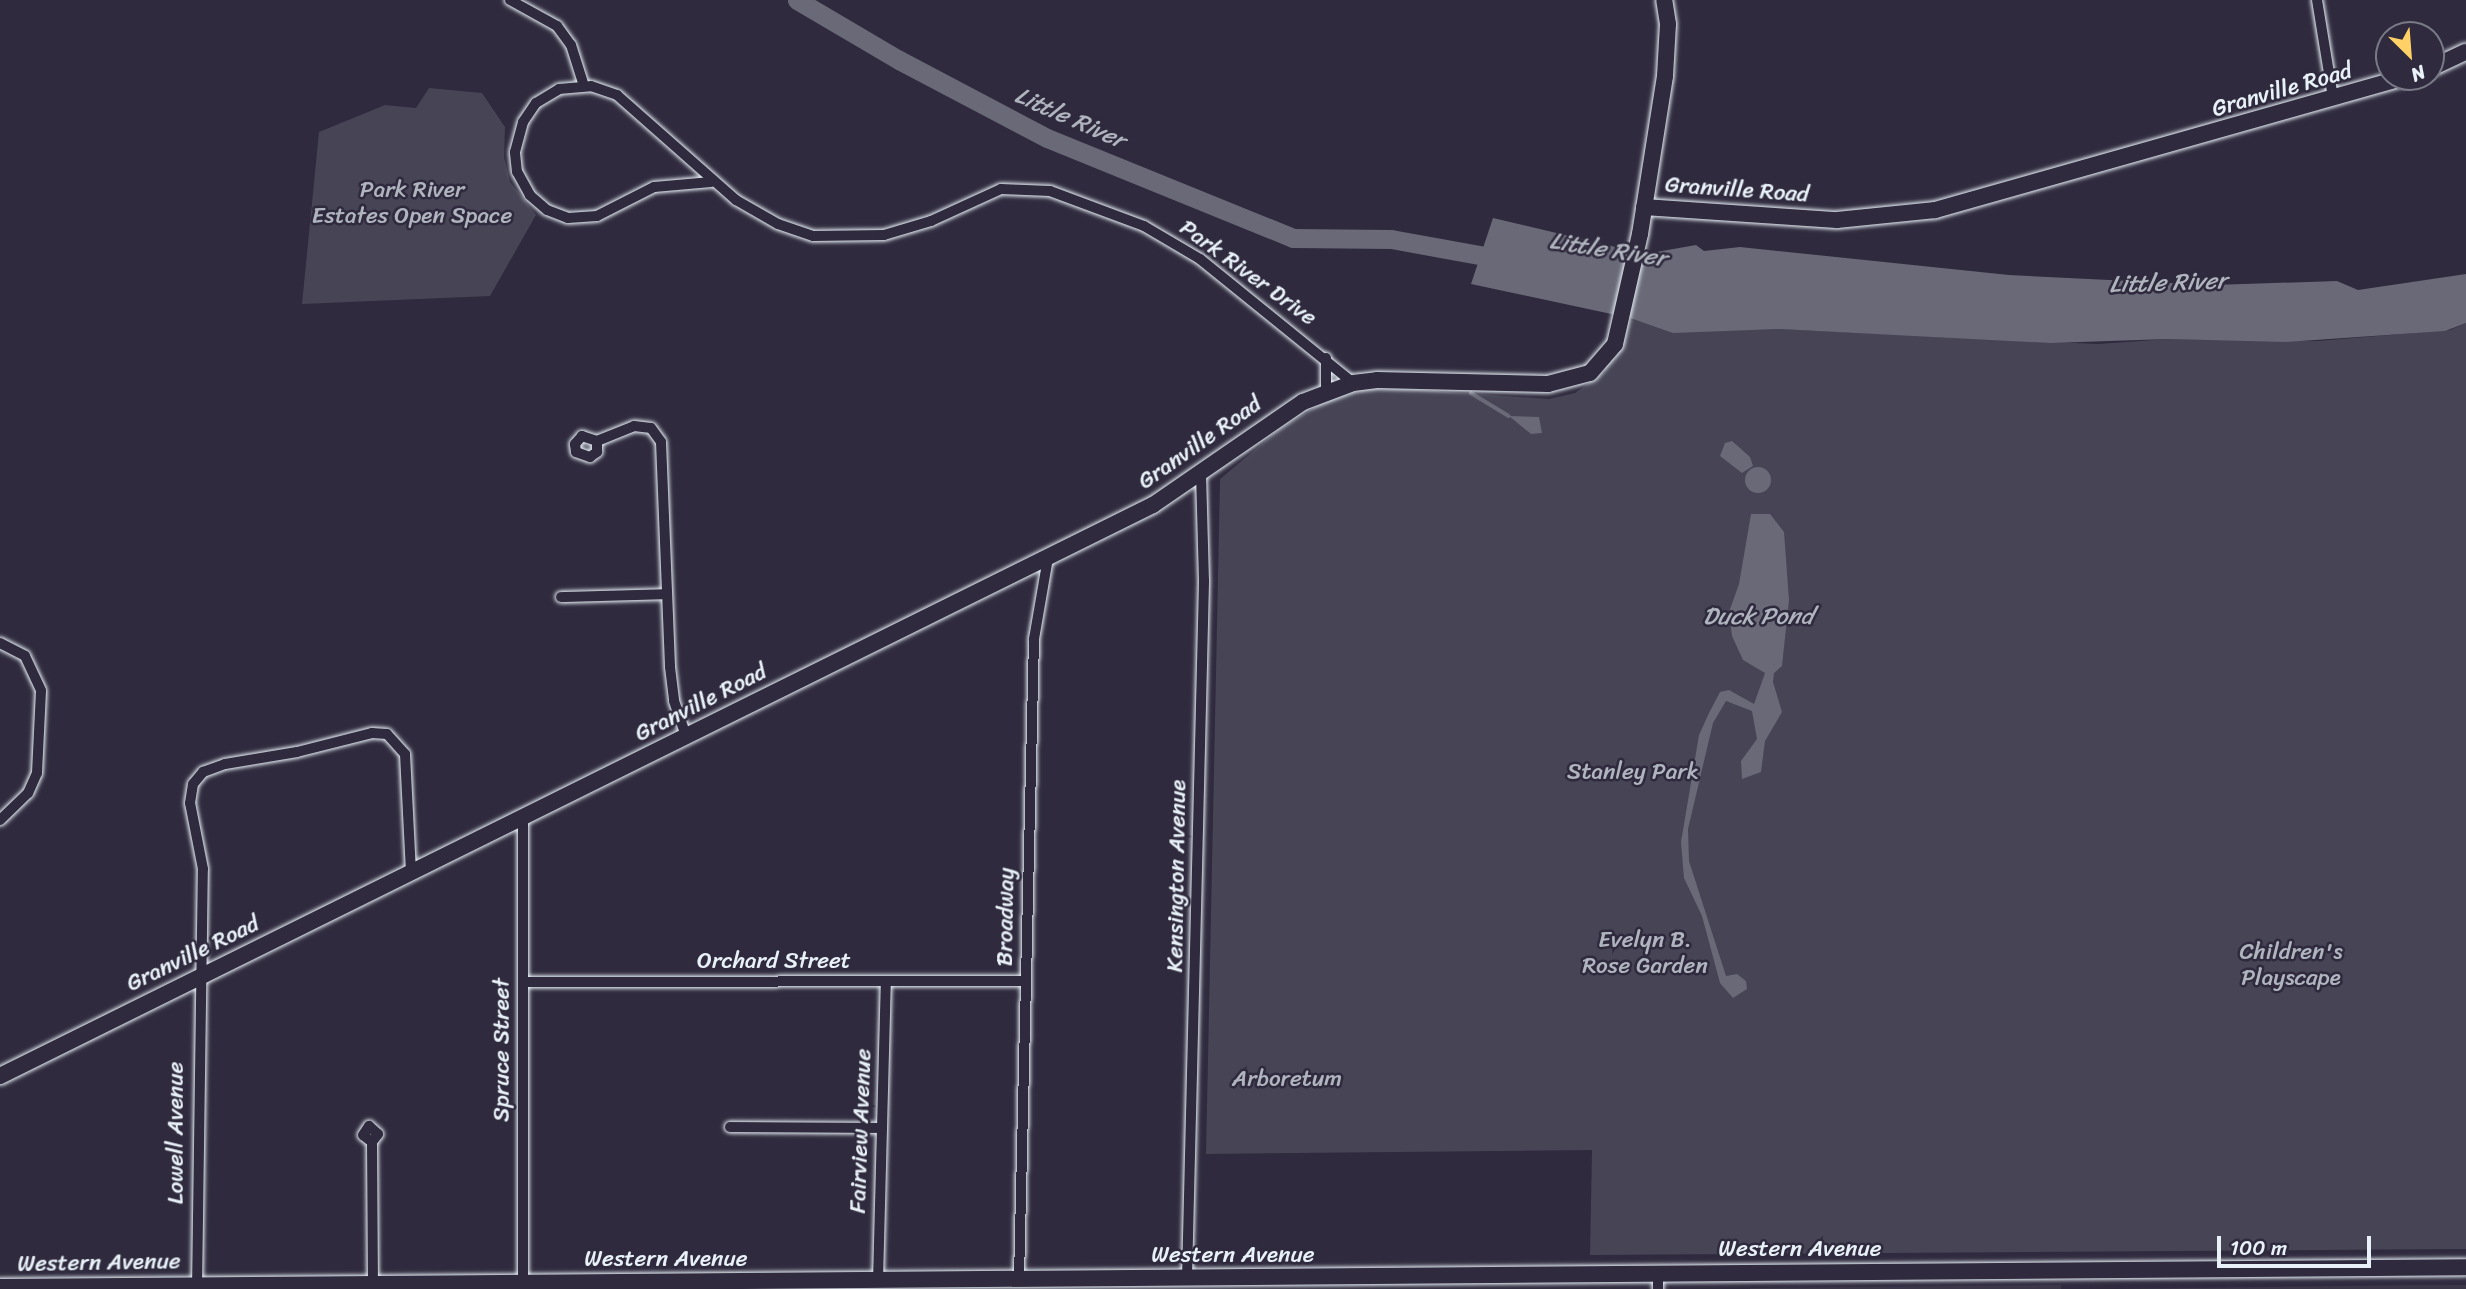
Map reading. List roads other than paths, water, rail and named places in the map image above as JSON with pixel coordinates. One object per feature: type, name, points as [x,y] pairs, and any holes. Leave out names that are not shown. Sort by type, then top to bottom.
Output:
[{"type":"street","points":[[510,0],[557,26],[576,57],[584,86]]},
{"type":"street","points":[[1644,206],[1667,56],[1664,0]]},
{"type":"street","points":[[2317,0],[2333,98]]},
{"type":"street","points":[[2445,62],[2466,52]]},
{"type":"street","name":"Park River Drive","points":[[711,182],[654,187],[605,213],[582,218],[561,216],[541,205],[522,184],[515,166],[523,122],[547,95],[584,86],[617,95],[711,182],[778,224],[813,236],[843,238],[908,229],[1001,189],[1050,191],[1165,237],[1227,278],[1353,383]]},
{"type":"street","name":"Granville Road","points":[[0,1076],[1048,558],[1200,476],[1287,411],[1326,391],[1353,383],[1422,379],[1568,382],[1602,362],[1618,336],[1644,206],[1837,220],[1907,215],[2017,189],[2375,86]]},
{"type":"street","name":"Park River Drive","points":[[1326,358],[1326,391]]},
{"type":"street","points":[[597,441],[634,426],[651,428],[659,438],[672,691],[687,735]]},
{"type":"street","name":"Kensington Avenue","points":[[1187,1278],[1204,581],[1200,476]]},
{"type":"street","name":"Broadway","points":[[1019,1279],[1034,639],[1048,558]]},
{"type":"street","points":[[561,597],[667,594]]},
{"type":"street","points":[[0,643],[25,656],[41,691],[37,773],[28,793],[0,820]]},
{"type":"street","name":"Lowell Avenue","points":[[197,1287],[198,977],[202,851],[191,793],[203,772],[372,733],[393,737],[406,761],[411,874]]},
{"type":"street","name":"Spruce Street","points":[[523,817],[523,1282]]},
{"type":"street","name":"Orchard Street","points":[[523,982],[1026,981]]},
{"type":"street","name":"Fairview Avenue","points":[[878,1281],[886,982]]},
{"type":"street","points":[[730,1127],[882,1128]]},
{"type":"street","points":[[372,1142],[373,1284]]},
{"type":"street","name":"Western Avenue","points":[[0,1287],[373,1284],[497,1286],[523,1282],[646,1285],[878,1281],[943,1284],[1019,1279],[1187,1278],[1313,1283],[1658,1282],[2466,1267]]},
{"type":"water","points":[[1493,218],[1645,254],[1696,245],[1704,251],[1740,247],[2009,275],[2213,285],[2337,281],[2358,290],[2466,274],[2466,323],[2445,331],[2286,342],[2168,339],[2051,343],[1779,329],[1673,333],[1630,318],[1471,284]]},
{"type":"water","points":[[1509,416],[1539,417],[1542,433],[1531,434]]},
{"type":"water","points":[[1732,441],[1750,457],[1753,466],[1742,473],[1720,456],[1725,443]]},
{"type":"water","points":[[1758,467],[1767,471],[1771,480],[1767,489],[1758,493],[1749,489],[1745,480],[1749,471]]},
{"type":"water","name":"Duck Pond","points":[[1751,514],[1770,514],[1784,532],[1789,600],[1782,666],[1774,673],[1773,682],[1782,712],[1765,741],[1761,772],[1742,779],[1741,761],[1757,739],[1752,711],[1726,701],[1713,723],[1688,829],[1689,861],[1726,976],[1737,974],[1746,981],[1747,989],[1733,998],[1720,983],[1702,916],[1684,878],[1681,842],[1699,735],[1709,713],[1720,692],[1729,690],[1754,704],[1765,673],[1743,660],[1732,636],[1729,612],[1739,584]]},
{"type":"waterway","name":"Little River","points":[[797,0],[899,60],[1047,138],[1293,238],[1391,239],[1506,260]]},
{"type":"waterway","points":[[1471,393],[1509,416]]},
{"type":"park label","name":"Park River Estates Open Space","points":[[412,203]]},
{"type":"park label","name":"Stanley Park","points":[[1633,772]]},
{"type":"park label","name":"Evelyn B. Rose Garden","points":[[1645,953]]},
{"type":"park label","name":"Children's Playscape","points":[[2291,965]]},
{"type":"park label","name":"Arboretum","points":[[1287,1079]]}]
